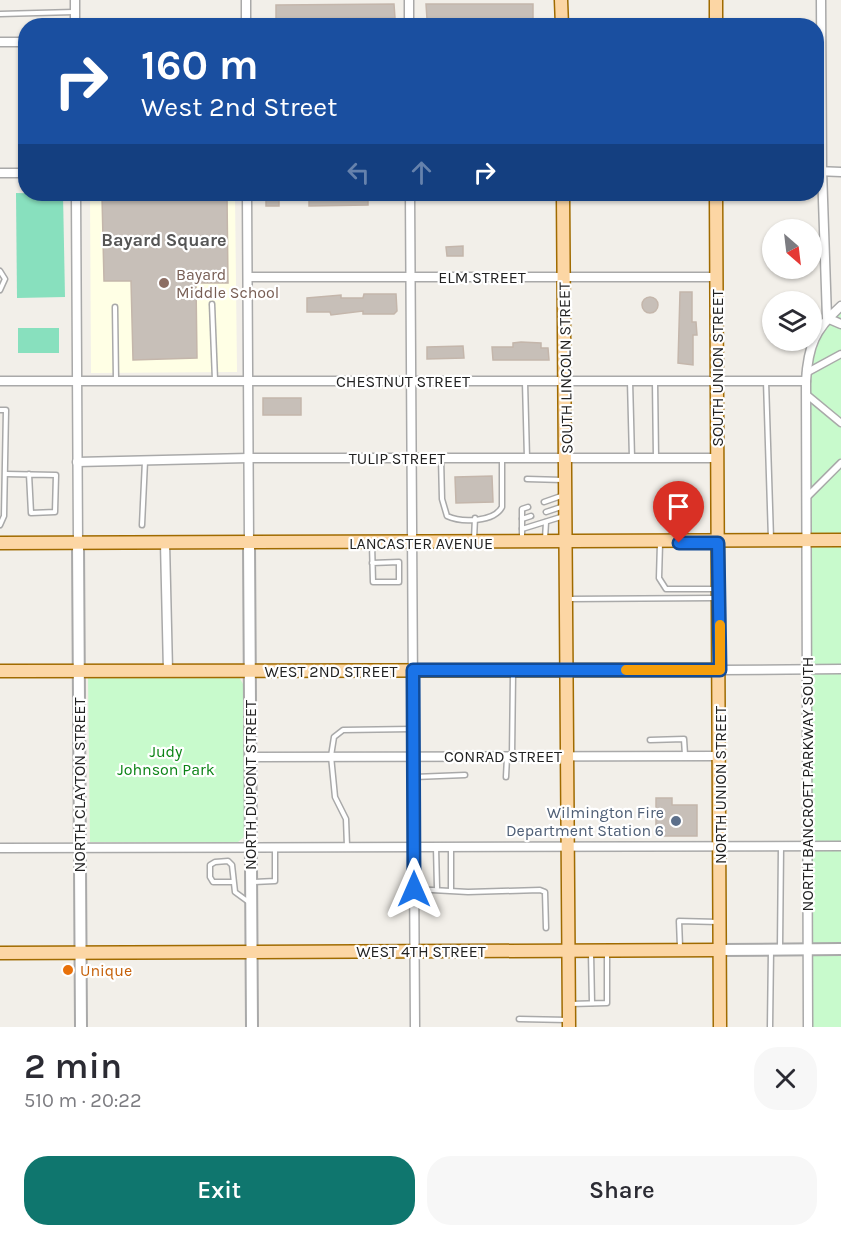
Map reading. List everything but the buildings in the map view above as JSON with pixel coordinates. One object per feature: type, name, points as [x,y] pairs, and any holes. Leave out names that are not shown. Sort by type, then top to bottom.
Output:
[{"type":"main road","points":[[561,0],[562,18]]},
{"type":"main road","points":[[716,0],[716,18]]},
{"type":"main road","name":"SOUTH LINCOLN STREET","points":[[564,201],[569,1024]]},
{"type":"main road","name":"SOUTH UNION STREET","points":[[716,201],[718,543]]},
{"type":"main road","name":"LANCASTER AVENUE","points":[[0,543],[718,543],[841,540]]},
{"type":"main road","name":"NORTH UNION STREET","points":[[718,543],[720,1027]]},
{"type":"main road","name":"WEST 2ND STREET","points":[[0,671],[720,670]]},
{"type":"main road","name":"WEST 4TH STREET","points":[[0,953],[719,950]]},
{"type":"street","points":[[75,0],[75,18]]},
{"type":"street","points":[[246,0],[246,18]]},
{"type":"street","points":[[409,0],[409,18]]},
{"type":"street","points":[[821,0],[821,18]]},
{"type":"street","points":[[0,42],[18,42]]},
{"type":"street","points":[[824,170],[841,172]]},
{"type":"street","points":[[0,173],[18,173]]},
{"type":"street","points":[[76,201],[78,543]]},
{"type":"street","points":[[247,201],[249,543]]},
{"type":"street","points":[[410,201],[415,1027]]},
{"type":"street","points":[[821,201],[827,318],[841,324]]},
{"type":"street","name":"ELM STREET","points":[[248,277],[717,277]]},
{"type":"street","name":"NORTH BANCROFT PARKWAY SOUTH","points":[[808,1027],[806,377],[810,346],[827,318],[841,306]]},
{"type":"street","points":[[806,377],[841,354]]},
{"type":"street","name":"CHESTNUT STREET","points":[[0,381],[766,381],[806,377]]},
{"type":"street","points":[[806,394],[841,423]]},
{"type":"street","name":"TULIP STREET","points":[[77,462],[248,458],[567,460],[718,458]]},
{"type":"street","points":[[807,497],[841,463]]},
{"type":"street","name":"NORTH CLAYTON STREET","points":[[78,543],[81,1027]]},
{"type":"street","points":[[165,543],[168,671]]},
{"type":"street","name":"NORTH DUPONT STREET","points":[[249,543],[252,1027]]},
{"type":"street","name":"WEST 2ND STREET","points":[[720,670],[841,669]]},
{"type":"street","name":"CONRAD STREET","points":[[250,757],[568,756],[646,752],[685,756],[720,756]]},
{"type":"street","points":[[0,848],[841,846]]},
{"type":"street","name":"WEST 4TH STREET","points":[[719,950],[841,949]]},
{"type":"lane","points":[[0,14],[75,12]]},
{"type":"lane","points":[[0,271],[5,279],[0,290]]},
{"type":"lane","points":[[212,304],[215,381]]},
{"type":"lane","points":[[115,307],[116,381]]},
{"type":"lane","points":[[525,381],[527,459]]},
{"type":"lane","points":[[630,381],[632,459]]},
{"type":"lane","points":[[655,381],[656,458]]},
{"type":"lane","points":[[766,381],[772,541]]},
{"type":"lane","points":[[0,410],[6,410],[6,474],[0,525]]},
{"type":"lane","points":[[0,426],[6,426]]},
{"type":"lane","points":[[441,458],[444,512],[453,519],[495,516],[502,507],[502,459]]},
{"type":"lane","points":[[142,525],[145,460]]},
{"type":"lane","points":[[6,474],[29,474],[56,475],[55,512],[31,513],[29,474]]},
{"type":"lane","points":[[527,479],[567,480]]},
{"type":"lane","points":[[544,502],[567,505]]},
{"type":"lane","points":[[546,512],[567,505]]},
{"type":"lane","points":[[522,529],[546,522],[567,505]]},
{"type":"lane","points":[[522,543],[522,509],[528,507]]},
{"type":"lane","points":[[522,519],[531,516]]},
{"type":"lane","points":[[474,518],[474,543]]},
{"type":"lane","points":[[545,543],[546,522]]},
{"type":"lane","points":[[372,543],[372,563],[373,582],[399,582],[399,562],[372,563]]},
{"type":"lane","points":[[660,543],[659,578],[666,589],[720,593]]},
{"type":"lane","points":[[568,599],[720,593]]},
{"type":"lane","points":[[506,777],[510,756],[513,670]]},
{"type":"lane","points":[[347,847],[346,819],[335,797],[331,756],[334,737],[343,730],[413,729]]},
{"type":"lane","points":[[650,740],[684,739],[685,756]]},
{"type":"lane","points":[[414,777],[465,775]]},
{"type":"lane","points":[[770,1027],[782,846]]},
{"type":"lane","points":[[436,847],[437,888]]},
{"type":"lane","points":[[451,847],[451,889]]},
{"type":"lane","points":[[251,882],[275,881],[275,848]]},
{"type":"lane","points":[[233,882],[211,881],[212,863],[228,861],[232,866],[236,894],[251,903]]},
{"type":"lane","points":[[414,889],[437,888],[468,892],[540,890],[545,892],[546,928]]},
{"type":"lane","points":[[680,950],[679,921],[719,922]]},
{"type":"lane","points":[[591,950],[592,1004]]},
{"type":"lane","points":[[569,1004],[607,1003],[607,950]]},
{"type":"lane","points":[[519,1019],[569,1024]]},
{"type":"shaded area","name":"Bayard Middle School","points":[[90,201],[235,201],[237,372],[91,373]]},
{"type":"green space","points":[[16,193],[18,193],[18,201],[63,201],[65,297],[17,298]]},
{"type":"green space","points":[[841,306],[841,1027],[808,1027],[810,351],[822,351],[822,331]]},
{"type":"green space","points":[[18,328],[59,328],[59,353],[18,353]]},
{"type":"green space","name":"Judy Johnson Park","points":[[88,677],[239,677],[243,684],[245,836],[238,842],[90,842]]},
{"type":"slow traffic","points":[[626,670],[720,670],[720,625]]},
{"type":"place","name":"Bayard Middle School","points":[[164,283]]},
{"type":"place","name":"Wilmington Fire Department Station 6","points":[[676,821]]},
{"type":"place","name":"Unique","points":[[68,970]]},
{"type":"district","name":"Bayard Square","points":[[164,240]]},
{"type":"route","points":[[414,889],[413,670],[720,670],[718,543],[679,543]]}]
